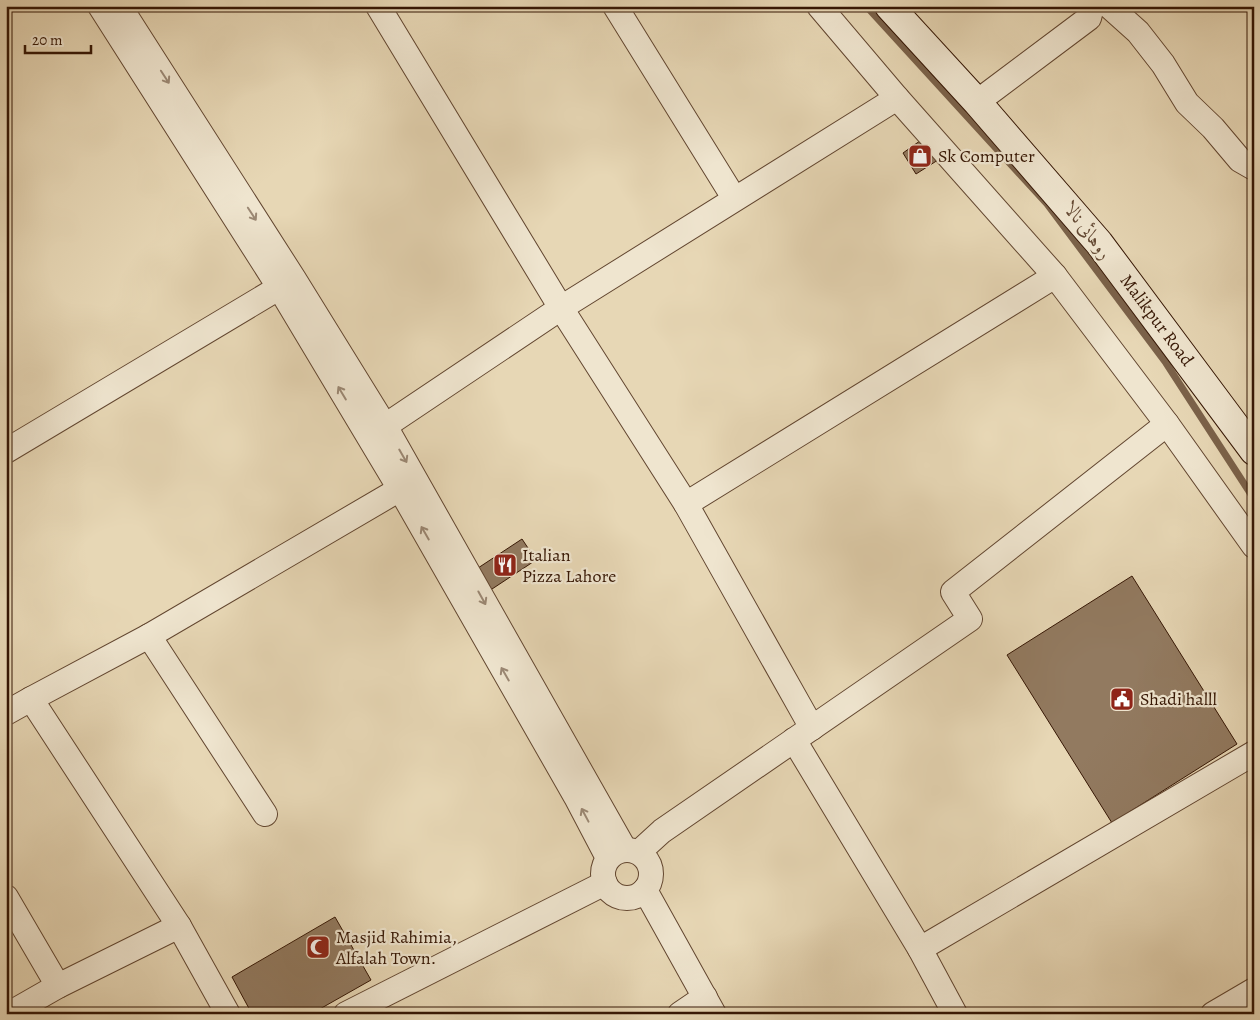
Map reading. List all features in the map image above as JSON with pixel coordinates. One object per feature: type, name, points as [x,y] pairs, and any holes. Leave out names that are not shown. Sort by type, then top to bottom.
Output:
[{"type":"street","points":[[100,6],[385,426],[407,483]]},
{"type":"street","points":[[120,6],[407,483],[576,797],[624,853],[647,860],[651,870],[650,881],[640,893],[626,898],[617,896],[605,883],[603,875],[604,866],[624,853],[662,831],[970,619],[953,592],[1166,424]]},
{"type":"street","points":[[378,6],[561,308],[686,504],[803,734],[955,1014]]},
{"type":"street","points":[[615,6],[734,198]]},
{"type":"street","points":[[820,6],[897,98],[1055,276],[1166,424],[1254,546]]},
{"type":"street","name":"Malikpur Road","points":[[889,6],[977,102],[1099,243],[1254,451]]},
{"type":"street","points":[[977,102],[1089,18],[1092,6]]},
{"type":"street","points":[[1109,6],[1143,38],[1163,64],[1187,103],[1213,128],[1240,160],[1254,168]]},
{"type":"street","points":[[385,426],[561,308],[734,198],[897,98]]},
{"type":"street","points":[[686,504],[1055,276]]},
{"type":"street","points":[[6,450],[287,283]]},
{"type":"street","points":[[6,714],[31,698],[149,636],[407,483]]},
{"type":"street","points":[[149,636],[265,814]]},
{"type":"street","points":[[31,698],[179,926],[228,1014]]},
{"type":"street","points":[[920,949],[1254,753]]},
{"type":"street","points":[[346,1014],[605,883]]},
{"type":"street","points":[[640,893],[698,1009]]},
{"type":"street","points":[[6,897],[58,986]]},
{"type":"street","points":[[9,1014],[58,986],[179,926]]},
{"type":"street","points":[[1213,1014],[1254,990]]},
{"type":"building","name":"Sk Computer","points":[[924,138],[938,160],[916,174],[903,153]]},
{"type":"building","name":"Italian Pizza Lahore","points":[[522,539],[536,560],[489,591],[475,570]]},
{"type":"building","name":"Shadi halll","points":[[1132,576],[1237,744],[1112,823],[1007,655]]},
{"type":"building","name":"Masjid Rahimia, Alfalah Town.","points":[[335,917],[371,980],[311,1014],[252,1014],[232,977]]},
{"type":"waterway","name":"روہائی نالا","points":[[866,6],[1047,204],[1166,363],[1254,499]]},
{"type":"place","name":"Sk Computer","points":[[920,156]]},
{"type":"place","name":"Italian Pizza Lahore","points":[[505,565]]},
{"type":"place","name":"Shadi halll","points":[[1122,699]]},
{"type":"place","name":"Masjid Rahimia, Alfalah Town.","points":[[318,947]]}]
